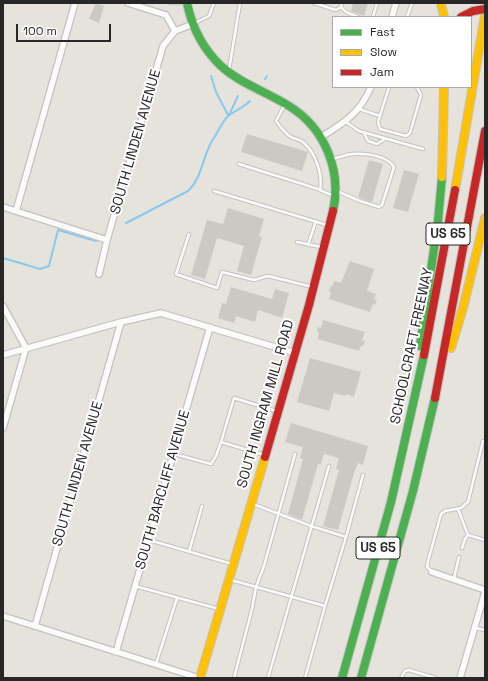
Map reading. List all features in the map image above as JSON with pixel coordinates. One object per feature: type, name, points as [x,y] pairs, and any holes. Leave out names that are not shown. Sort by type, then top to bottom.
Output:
[{"type":"main road","name":"SOUTH INGRAM MILL ROAD","points":[[187,3],[192,24],[205,48],[216,61],[228,72],[286,104],[304,117],[321,137],[334,166],[335,193],[335,206],[295,353],[200,678]]},
{"type":"main road","points":[[441,3],[444,16]]},
{"type":"main road","points":[[463,16],[472,11],[485,9]]},
{"type":"main road","name":"SCHOOLCRAFT FREEWAY","points":[[342,678],[388,513],[411,418],[436,296],[485,15]]},
{"type":"main road","points":[[411,418],[422,331],[432,270],[440,194],[444,144],[444,88]]},
{"type":"main road","name":"US 65","points":[[361,678],[414,491],[438,392],[485,131]]},
{"type":"main road","points":[[438,392],[463,308],[485,218]]},
{"type":"street","points":[[16,211],[75,3]]},
{"type":"street","points":[[128,3],[166,15],[175,31]]},
{"type":"street","points":[[392,16],[396,3]]},
{"type":"street","name":"SOUTH LINDEN AVENUE","points":[[100,274],[107,240],[163,46],[175,31],[192,24]]},
{"type":"street","points":[[321,137],[346,122],[366,99],[371,88]]},
{"type":"street","points":[[3,207],[107,240]]},
{"type":"street","points":[[3,306],[26,348],[3,428]]},
{"type":"street","points":[[3,355],[121,322],[161,313],[295,353]]},
{"type":"street","name":"SOUTH LINDEN AVENUE","points":[[35,626],[121,322]]},
{"type":"street","name":"SOUTH BARCLIFF AVENUE","points":[[116,652],[210,328]]},
{"type":"street","points":[[432,572],[485,591],[460,678]]},
{"type":"street","points":[[3,616],[200,678]]},
{"type":"lane","points":[[170,3],[183,3]]},
{"type":"lane","points":[[192,24],[209,16],[214,3]]},
{"type":"lane","points":[[228,72],[240,3]]},
{"type":"lane","points":[[314,3],[336,10],[341,7],[342,3]]},
{"type":"lane","points":[[373,16],[377,3]]},
{"type":"lane","points":[[407,16],[412,3]]},
{"type":"lane","points":[[341,7],[346,12],[356,16]]},
{"type":"lane","points":[[378,136],[380,129],[378,122],[389,88]]},
{"type":"lane","points":[[380,129],[406,136],[410,133],[421,95],[418,88]]},
{"type":"lane","points":[[286,104],[276,121],[284,132],[292,138],[302,141],[309,148],[319,170],[321,184],[320,190]]},
{"type":"lane","points":[[358,109],[380,116]]},
{"type":"lane","points":[[346,122],[359,131],[423,149]]},
{"type":"lane","points":[[363,132],[368,141],[377,144],[386,138]]},
{"type":"lane","points":[[240,164],[320,190],[328,194],[335,193],[379,207],[382,205],[394,167],[391,164],[384,159],[360,154],[348,155],[331,160]]},
{"type":"lane","points":[[214,191],[329,225]]},
{"type":"lane","points":[[308,245],[316,221]]},
{"type":"lane","points":[[189,234],[176,274],[217,288],[222,272],[254,280],[268,276],[313,287]]},
{"type":"lane","points":[[297,242],[323,247]]},
{"type":"lane","points":[[173,454],[211,464],[216,456],[221,442],[234,398],[278,412]]},
{"type":"lane","points":[[432,572],[428,567],[428,561],[441,514],[445,511],[461,508],[468,502],[483,441]]},
{"type":"lane","points":[[221,442],[265,455]]},
{"type":"lane","points":[[234,678],[252,609],[256,587],[264,566],[295,454]]},
{"type":"lane","points":[[268,678],[329,466]]},
{"type":"lane","points":[[305,678],[363,474]]},
{"type":"lane","points":[[251,503],[311,526],[346,537]]},
{"type":"lane","points":[[189,552],[202,506]]},
{"type":"lane","points":[[458,509],[468,535]]},
{"type":"lane","points":[[468,535],[485,540]]},
{"type":"lane","points":[[462,548],[468,535]]},
{"type":"lane","points":[[148,540],[233,564]]},
{"type":"lane","points":[[453,579],[459,557]]},
{"type":"lane","points":[[228,580],[325,606]]},
{"type":"lane","points":[[135,586],[220,610]]},
{"type":"lane","points":[[156,664],[177,598]]},
{"type":"lane","points":[[475,628],[485,630]]},
{"type":"lane","points":[[401,678],[405,671],[409,670],[436,678]]},
{"type":"building","points":[[96,3],[104,6],[99,23],[89,19]]},
{"type":"building","points":[[353,3],[368,3],[364,16],[351,11]]},
{"type":"building","points":[[247,134],[308,152],[302,171],[241,152]]},
{"type":"building","points":[[369,160],[383,164],[372,202],[358,197]]},
{"type":"building","points":[[404,170],[419,174],[408,212],[393,208]]},
{"type":"building","points":[[228,208],[264,219],[259,236],[262,237],[251,275],[237,271],[244,246],[217,238],[205,279],[191,275],[207,220],[223,224]]},
{"type":"building","points":[[350,261],[374,269],[367,291],[376,294],[374,299],[377,300],[375,305],[373,304],[370,312],[329,299],[331,292],[329,291],[331,286],[333,286],[334,281],[341,283]]},
{"type":"building","points":[[231,287],[272,299],[275,289],[289,293],[282,318],[258,310],[255,322],[236,316],[234,323],[218,318],[222,303],[226,304]]},
{"type":"building","points":[[323,320],[365,332],[362,340],[365,341],[363,346],[361,346],[359,351],[318,339],[318,327],[321,328]]},
{"type":"building","points":[[310,358],[361,372],[354,397],[346,394],[345,396],[334,393],[329,411],[297,402]]},
{"type":"building","points":[[291,423],[368,446],[363,465],[358,463],[354,473],[338,530],[323,526],[339,470],[336,469],[339,458],[324,454],[321,464],[318,464],[302,520],[288,514],[303,459],[300,459],[303,447],[285,442]]},
{"type":"waterway","points":[[211,76],[216,92],[228,115]]},
{"type":"waterway","points":[[229,115],[238,96]]},
{"type":"waterway","points":[[126,223],[188,191],[193,186],[209,147],[227,117],[250,101]]},
{"type":"waterway","points":[[3,258],[40,269],[49,266],[58,230],[96,241]]},
{"type":"traffic: fast","points":[[187,3],[192,21],[199,37],[221,66],[237,78],[281,101],[302,115],[321,138],[333,166],[335,181],[333,211]]},
{"type":"traffic: fast","points":[[420,346],[438,221],[442,177]]},
{"type":"traffic: fast","points":[[342,678],[391,502],[424,355]]},
{"type":"traffic: fast","points":[[361,678],[413,491],[435,398]]},
{"type":"traffic: slow","points":[[441,3],[444,16]]},
{"type":"traffic: slow","points":[[455,190],[485,15]]},
{"type":"traffic: slow","points":[[442,177],[444,88]]},
{"type":"traffic: slow","points":[[451,348],[463,308],[485,218]]},
{"type":"traffic: slow","points":[[200,678],[265,457]]},
{"type":"traffic: jam","points":[[463,16],[473,11],[485,9]]},
{"type":"traffic: jam","points":[[435,398],[485,131]]},
{"type":"traffic: jam","points":[[424,355],[455,190]]},
{"type":"traffic: jam","points":[[265,457],[309,305],[333,211]]}]
